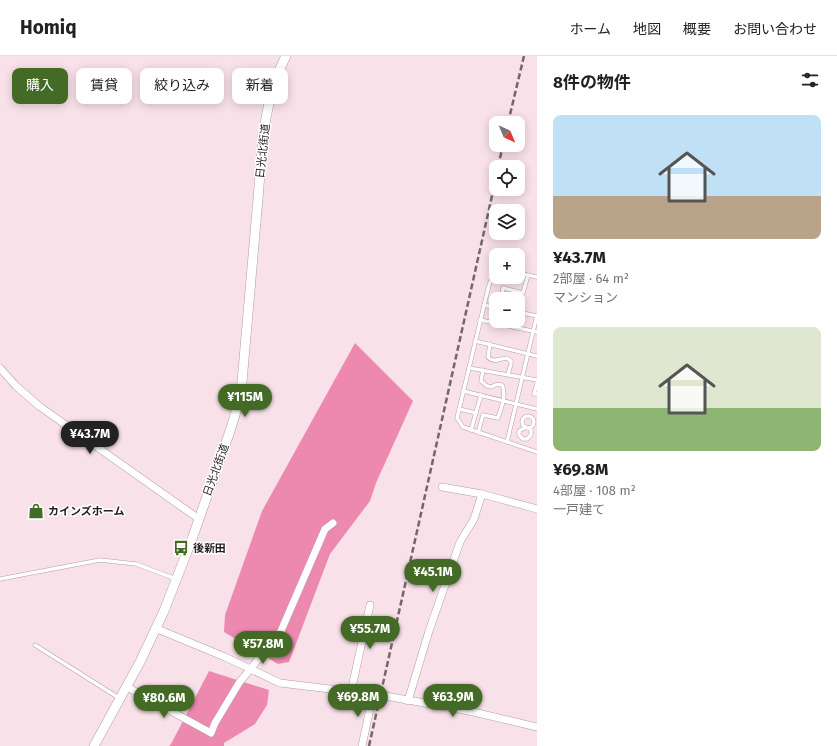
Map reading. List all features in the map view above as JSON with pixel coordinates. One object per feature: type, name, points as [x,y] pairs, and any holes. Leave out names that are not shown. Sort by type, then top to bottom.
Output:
[{"type":"street","name":"日光北街道","points":[[94,746],[127,687],[164,611],[199,519],[238,405],[242,382],[268,107],[273,87],[286,56]]},
{"type":"street","points":[[0,368],[16,386],[39,406],[199,519]]},
{"type":"street","points":[[442,487],[482,494],[537,508]]},
{"type":"street","points":[[408,700],[429,631],[460,542],[474,519],[482,494]]},
{"type":"street","points":[[127,687],[211,733],[239,683],[281,631],[325,529],[334,523]]},
{"type":"street","points":[[351,692],[370,605]]},
{"type":"street","points":[[155,628],[225,657],[280,684],[372,694],[408,700],[469,711],[537,727]]},
{"type":"street","points":[[362,746],[372,694]]},
{"type":"lane","points":[[525,274],[537,277]]},
{"type":"lane","points":[[524,292],[528,275]]},
{"type":"lane","points":[[489,284],[457,418],[463,427],[537,452]]},
{"type":"lane","points":[[502,292],[503,288],[520,292]]},
{"type":"lane","points":[[484,305],[489,306]]},
{"type":"lane","points":[[507,442],[522,377],[535,332],[537,316],[525,313]]},
{"type":"lane","points":[[480,320],[535,332]]},
{"type":"lane","points":[[475,340],[537,356]]},
{"type":"lane","points":[[490,344],[488,357],[491,360],[495,361],[507,358],[511,361],[508,374]]},
{"type":"lane","points":[[469,368],[508,374],[537,382],[534,394],[537,394]]},
{"type":"lane","points":[[478,433],[483,415],[498,418],[503,401],[504,390],[502,385],[495,384],[492,387],[485,385],[481,381],[483,370]]},
{"type":"lane","points":[[464,391],[537,409]]},
{"type":"lane","points":[[471,430],[481,395]]},
{"type":"lane","points":[[459,409],[476,413]]},
{"type":"lane","points":[[519,432],[519,435],[523,439],[528,439],[532,433],[527,427],[522,425],[522,422],[526,416],[531,417],[534,420],[536,424],[532,426],[527,427],[520,429],[519,432]]},
{"type":"lane","points":[[510,430],[519,432]]},
{"type":"lane","points":[[0,579],[100,560],[136,564],[176,579]]},
{"type":"lane","points":[[35,645],[120,699]]},
{"type":"shaded area","points":[[355,343],[413,401],[376,483],[370,501],[330,554],[289,662],[278,664],[224,632],[225,615],[262,511]]},
{"type":"shaded area","points":[[209,671],[269,690],[267,705],[255,724],[224,743],[224,746],[169,746],[171,744]]},
{"type":"railway","points":[[510,116],[524,56]]},
{"type":"railway","points":[[500,160],[501,152]]},
{"type":"railway","points":[[369,746],[492,196]]},
{"type":"place","name":"カインズホーム","points":[[36,511]]},
{"type":"place","name":"後新田","points":[[181,548]]}]
